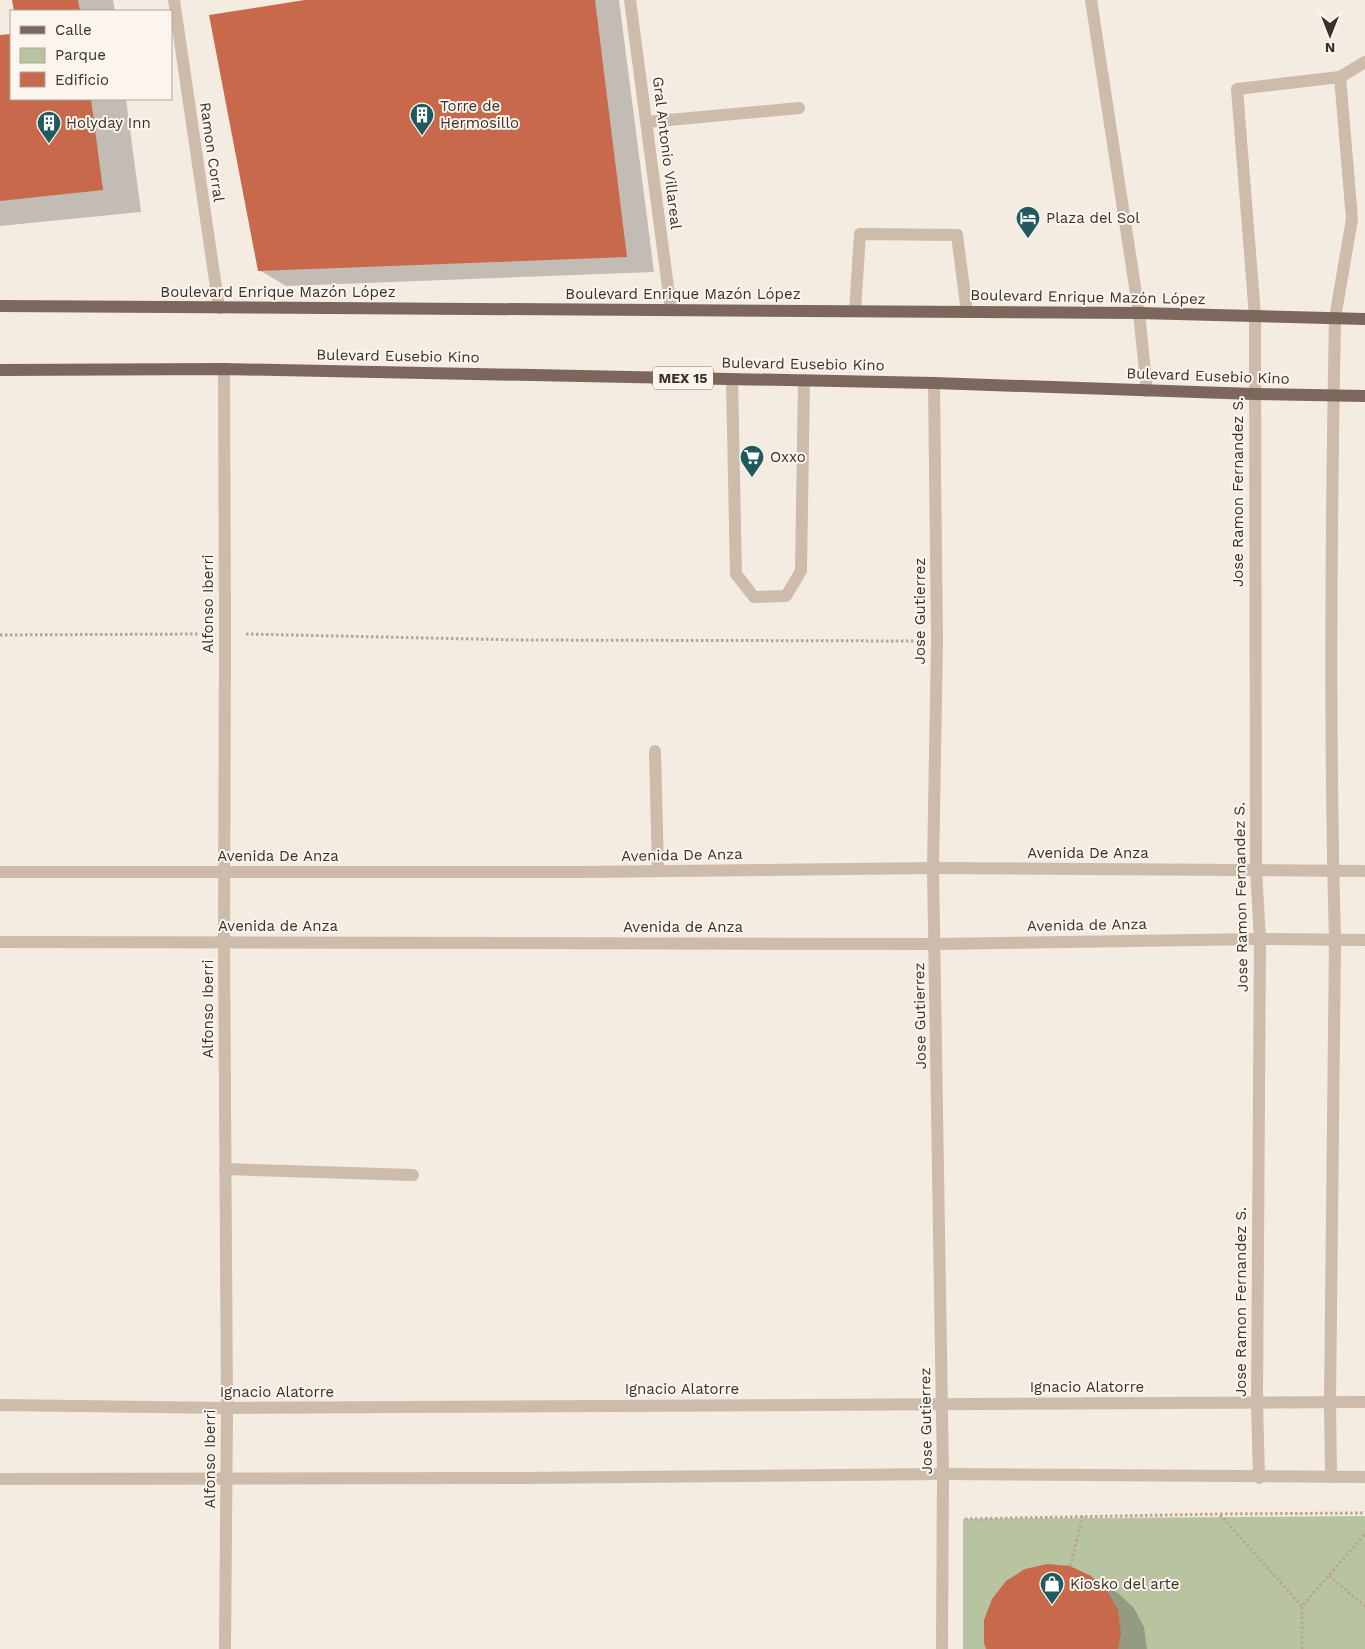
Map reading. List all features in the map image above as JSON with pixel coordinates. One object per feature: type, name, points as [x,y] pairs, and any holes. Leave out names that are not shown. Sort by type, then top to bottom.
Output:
[{"type":"main road","name":"Boulevard Enrique Mazón López","points":[[0,306],[1139,313],[1365,319]]},
{"type":"main road","name":"Bulevard Eusebio Kino","points":[[0,370],[224,369],[804,380],[1365,396]]},
{"type":"street","name":"Ramon Corral","points":[[174,0],[219,308]]},
{"type":"street","name":"Gral Antonio Villareal","points":[[630,0],[671,310]]},
{"type":"street","points":[[1091,0],[1139,313],[1147,391]]},
{"type":"street","points":[[1331,1477],[1330,1402],[1335,940],[1333,872],[1335,318],[1352,219],[1340,77],[1365,62]]},
{"type":"street","name":"Jose Ramon Fernandez S.","points":[[1259,1478],[1257,1403],[1260,939],[1256,870],[1255,316],[1237,89],[1340,77]]},
{"type":"street","points":[[647,122],[799,108]]},
{"type":"street","points":[[855,311],[860,234],[957,236],[967,312]]},
{"type":"street","name":"Alfonso Iberri","points":[[224,369],[224,942],[227,1408],[225,1649]]},
{"type":"street","points":[[732,380],[736,574],[754,597],[786,596],[801,571],[804,380]]},
{"type":"street","name":"Jose Gutierrez","points":[[934,383],[936,641],[933,868],[943,1474],[942,1649]]},
{"type":"street","points":[[655,751],[658,871]]},
{"type":"street","name":"Avenida De Anza","points":[[0,872],[658,871],[933,868],[1365,871]]},
{"type":"street","name":"Avenida de Anza","points":[[0,942],[935,944],[1260,939],[1365,940]]},
{"type":"street","points":[[225,1169],[413,1175]]},
{"type":"street","name":"Ignacio Alatorre","points":[[0,1405],[227,1408],[1365,1402]]},
{"type":"street","points":[[0,1479],[532,1478],[943,1474],[1259,1478],[1365,1477]]},
{"type":"path","points":[[0,635],[225,634],[530,640],[936,641]]},
{"type":"path","points":[[963,1519],[1365,1513]]},
{"type":"path","points":[[1219,1514],[1302,1606]]},
{"type":"path","points":[[1070,1566],[1083,1516]]},
{"type":"path","points":[[1302,1649],[1302,1606],[1365,1534]]},
{"type":"path","points":[[1329,1576],[1365,1606]]},
{"type":"green space","points":[[1365,1516],[1365,1649],[963,1649],[963,1519]]},
{"type":"building","points":[[12,0],[78,0],[80,10],[14,10]]},
{"type":"building","name":"Torre de Hermosillo","points":[[305,0],[595,0],[627,257],[258,271],[209,15]]},
{"type":"building","name":"Holyday Inn","points":[[10,34],[10,100],[91,100],[103,190],[0,201],[0,35]]},
{"type":"building","name":"Kiosko del arte","points":[[1047,1564],[1070,1566],[1091,1576],[1107,1591],[1118,1610],[1121,1633],[1118,1649],[986,1649],[984,1643],[984,1620],[992,1599],[1006,1581],[1025,1569]]},
{"type":"place","name":"Torre de Hermosillo","points":[[422,136]]},
{"type":"place","name":"Holyday Inn","points":[[49,144]]},
{"type":"place","name":"Plaza del Sol","points":[[1028,239]]},
{"type":"place","name":"Oxxo","points":[[752,478]]},
{"type":"place","name":"Kiosko del arte","points":[[1052,1605]]}]
